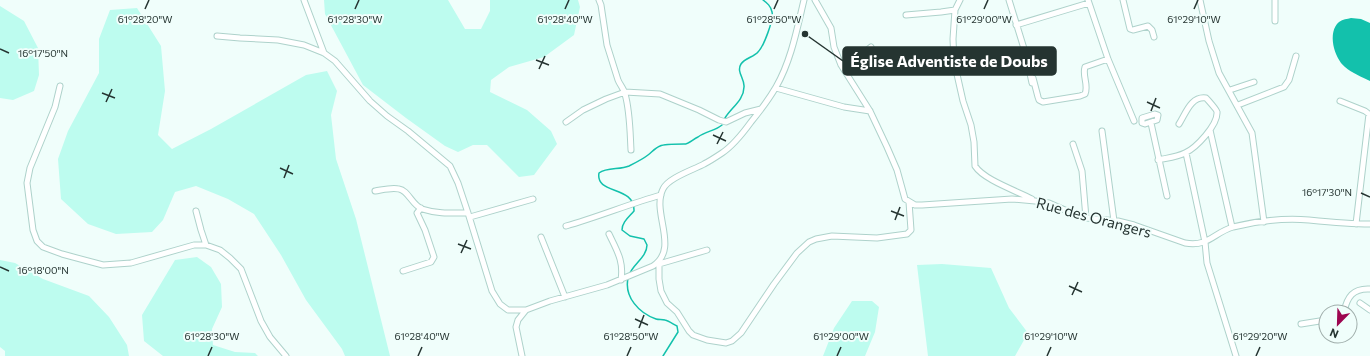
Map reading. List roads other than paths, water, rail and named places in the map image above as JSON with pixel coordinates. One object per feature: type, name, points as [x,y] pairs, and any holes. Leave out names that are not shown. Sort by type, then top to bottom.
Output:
[{"type":"street","points":[[304,0],[324,53]]},
{"type":"street","points":[[599,0],[607,45],[620,85],[625,92],[628,108],[631,150]]},
{"type":"street","points":[[804,0],[782,75],[776,88],[761,109],[729,148],[704,164],[667,183],[663,188],[661,195],[661,211],[666,239],[665,249],[659,263],[660,285],[663,296],[667,303],[677,312],[689,331],[694,335],[715,342],[726,343],[732,341],[741,333],[796,253],[816,239],[832,236],[877,238],[908,234],[911,230],[909,202],[905,199],[897,170],[870,111],[841,65],[834,47],[831,28],[815,0]]},
{"type":"street","points":[[960,0],[955,10],[953,39],[954,61],[963,101],[971,125],[974,142],[975,166],[978,171],[998,183],[1035,201]]},
{"type":"street","points":[[1009,0],[1026,55],[1035,100]]},
{"type":"street","points":[[1123,0],[1130,29],[1148,26],[1152,30],[1154,37]]},
{"type":"street","points":[[1200,0],[1209,41],[1219,73],[1230,90],[1252,133],[1264,222]]},
{"type":"street","points":[[1275,0],[1275,21]]},
{"type":"street","points":[[1016,25],[1089,2],[1108,59],[1134,121]]},
{"type":"street","points":[[906,15],[955,10]]},
{"type":"street","points":[[217,36],[278,40],[304,45],[324,53],[334,61],[370,101],[450,166],[458,183],[469,215],[492,291],[500,304],[508,310],[526,310],[608,285],[659,263],[707,250]]},
{"type":"street","points":[[841,65],[856,54],[866,51],[870,47]]},
{"type":"street","points":[[1238,105],[1284,87],[1289,80],[1296,56]]},
{"type":"street","points":[[1033,78],[1039,100],[1043,102],[1080,96],[1085,94],[1087,90],[1084,72],[1085,67],[1108,59]]},
{"type":"street","points":[[1230,90],[1254,82]]},
{"type":"street","points":[[60,86],[55,107],[30,168],[27,183],[33,230],[43,247],[62,254],[103,265],[131,263],[194,245],[206,245],[220,250],[241,269],[260,320],[270,337],[286,356]]},
{"type":"street","points":[[776,88],[844,107],[870,111]]},
{"type":"street","points":[[566,122],[583,110],[625,92],[660,94],[726,122],[745,113],[761,109]]},
{"type":"street","points":[[1158,160],[1186,153],[1190,150],[1210,130],[1215,122],[1217,112],[1208,99],[1204,97],[1197,98],[1179,124]]},
{"type":"street","points":[[1340,101],[1369,114],[1356,224]]},
{"type":"street","points":[[1151,123],[1167,196]]},
{"type":"street","points":[[1210,130],[1232,227]]},
{"type":"street","points":[[1102,131],[1114,221]]},
{"type":"street","points":[[1073,144],[1082,171],[1086,218]]},
{"type":"street","points":[[1186,153],[1205,242],[1207,263],[1236,356]]},
{"type":"street","points":[[375,191],[394,188],[402,189],[413,202],[421,208],[439,212],[469,215],[533,199]]},
{"type":"street","points":[[566,226],[594,218],[634,202],[661,195]]},
{"type":"street","name":"Rue des Orangers","points":[[909,202],[915,205],[922,205],[1006,199],[1049,203],[1086,218],[1134,225],[1185,243],[1198,244],[1205,242],[1232,227],[1280,220],[1308,220],[1370,224]]},
{"type":"street","points":[[403,271],[431,262],[434,259],[425,230],[417,213],[421,208]]},
{"type":"street","points":[[196,211],[200,230],[206,245]]},
{"type":"street","points":[[609,234],[622,263],[623,279]]},
{"type":"street","points":[[541,237],[565,297]]},
{"type":"street","points":[[1346,304],[1350,296],[1357,291],[1364,288],[1370,289]]},
{"type":"street","points":[[1360,303],[1370,310]]},
{"type":"street","points":[[522,356],[516,327],[518,320],[526,310]]},
{"type":"street","points":[[1301,324],[1318,321]]},
{"type":"waterway","points":[[725,118],[742,96],[744,84],[740,73],[741,64],[758,52],[770,26],[772,15],[771,10],[769,5],[763,0]]},
{"type":"waterway","points":[[629,275],[645,253],[647,245],[644,239],[630,236],[622,230],[624,222],[634,211],[633,203],[622,193],[603,185],[599,180],[599,173],[606,170],[629,166],[644,158],[660,146],[688,143],[722,125]]},
{"type":"waterway","points":[[628,278],[628,292],[634,303],[644,313],[657,319],[666,320],[677,326],[678,332],[663,356]]},
{"type":"place","name":"Église Adventiste de Doubs","points":[[805,34]]}]
